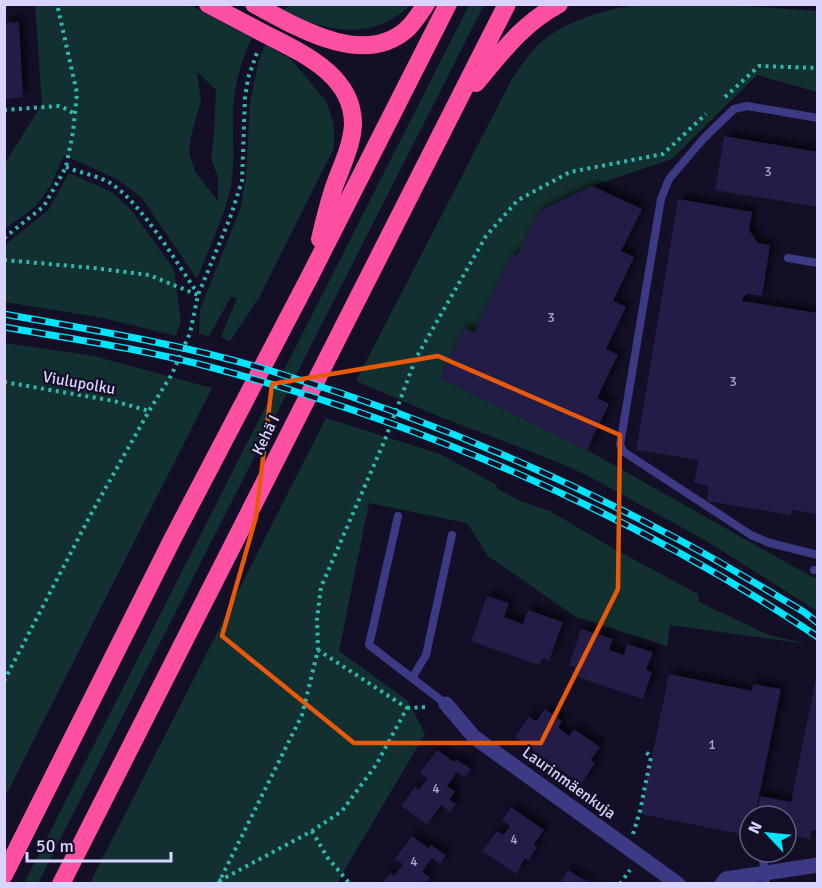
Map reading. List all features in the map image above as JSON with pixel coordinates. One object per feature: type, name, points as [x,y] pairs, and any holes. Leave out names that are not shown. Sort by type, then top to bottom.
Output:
[{"type":"highway","points":[[208,4],[311,59],[329,72],[348,100],[352,124],[347,154],[333,190],[309,278]]},
{"type":"highway","points":[[254,4],[294,26],[330,41],[370,45],[385,42],[405,30],[426,4]]},
{"type":"highway","name":"Kehä I","points":[[4,875],[173,538],[309,278],[448,4]]},
{"type":"highway","name":"Kehä I","points":[[61,884],[507,4]]},
{"type":"highway","points":[[457,105],[517,33],[559,4]]},
{"type":"street","name":"Laurinmäenkuja","points":[[446,704],[474,737],[678,884]]},
{"type":"street","points":[[722,884],[726,879],[765,878],[818,865]]},
{"type":"lane","points":[[818,118],[747,106],[734,109],[704,138],[669,179],[661,199],[620,445],[624,452],[752,535],[770,543],[818,555]]},
{"type":"lane","points":[[788,258],[818,263]]},
{"type":"lane","points":[[398,516],[369,645],[446,704]]},
{"type":"lane","points":[[412,678],[426,655],[452,536]]},
{"type":"path","points":[[4,238],[44,206],[66,167],[77,93],[57,4]]},
{"type":"path","points":[[4,681],[91,514],[172,374],[190,333],[198,295],[230,218],[242,181],[245,98],[248,78],[261,42]]},
{"type":"path","points":[[724,98],[759,66],[818,68]]},
{"type":"path","points":[[4,110],[59,106],[75,114]]},
{"type":"path","points":[[218,882],[302,715],[318,650],[316,619],[321,587],[384,442],[416,358],[486,236],[518,200],[570,172],[663,154],[706,114]]},
{"type":"path","points":[[66,167],[112,184],[135,206],[166,246],[198,295]]},
{"type":"path","points":[[4,260],[149,275],[198,295]]},
{"type":"path","name":"Viulupolku","points":[[4,382],[114,401],[149,411]]},
{"type":"path","points":[[218,882],[312,831],[342,811],[376,765],[407,708],[318,650]]},
{"type":"path","points":[[632,836],[646,791],[651,757],[646,752]]},
{"type":"path","points":[[312,831],[327,857],[350,884]]},
{"type":"highlighted area","points":[[438,356],[620,435],[618,589],[541,743],[354,743],[222,636],[256,517],[272,384]]},
{"type":"green space","points":[[646,4],[713,4],[817,11],[817,92],[757,75],[672,159],[592,186],[539,211],[517,256],[512,255],[474,333],[464,328],[440,378],[587,450],[817,578],[817,611],[703,539],[588,476],[356,381],[513,77],[528,56],[550,35],[575,21],[618,8]]},
{"type":"green space","points":[[35,5],[190,5],[252,38],[235,90],[233,169],[230,190],[223,215],[197,279],[141,197],[116,179],[64,155],[51,185],[36,206],[5,229],[5,163],[42,104]],"holes":[[[197,72],[216,90],[211,159],[218,177],[218,201],[195,172],[189,152],[201,101]]]},
{"type":"green space","points":[[289,5],[411,5],[396,17],[380,24],[365,29],[348,30],[316,24],[283,11]]},
{"type":"green space","points":[[469,5],[484,5],[38,883],[24,883]]},
{"type":"green space","points":[[265,44],[291,59],[326,101],[334,124],[334,148],[260,296],[230,341],[221,337],[237,298],[231,297],[209,336],[199,334],[200,309],[240,209],[246,178],[250,102],[258,63]]},
{"type":"green space","points":[[69,173],[112,192],[132,211],[174,269],[181,321],[176,336],[103,318],[5,302],[5,245],[48,210]]},
{"type":"green space","points":[[5,343],[94,356],[212,388],[5,797]]},
{"type":"green space","points":[[326,418],[440,454],[495,484],[499,490],[523,502],[550,511],[698,594],[699,602],[769,635],[808,644],[670,625],[667,646],[576,617],[488,556],[467,523],[369,503],[339,651],[408,701],[425,734],[337,883],[90,883]]},
{"type":"building","points":[[19,22],[23,97],[5,99],[5,23]]},
{"type":"building","points":[[724,136],[818,152],[818,207],[715,190]]},
{"type":"building","points":[[592,186],[642,209],[621,251],[634,257],[613,301],[626,307],[606,349],[618,355],[597,398],[609,404],[587,450],[440,378],[464,328],[474,333],[512,254],[517,256],[539,211]]},
{"type":"building","points":[[678,199],[752,212],[749,230],[758,243],[770,245],[762,296],[748,294],[743,297],[742,301],[818,313],[818,514],[792,510],[791,515],[707,501],[709,486],[694,483],[698,460],[636,450]]},
{"type":"building","points":[[487,596],[509,603],[504,617],[523,624],[528,610],[563,622],[549,661],[542,658],[539,665],[471,641]]},
{"type":"building","points":[[581,629],[613,639],[609,650],[624,655],[627,644],[653,652],[646,670],[652,672],[643,699],[572,675],[575,667],[569,665]]},
{"type":"building","points":[[669,674],[752,691],[753,684],[781,689],[757,804],[738,804],[738,834],[640,814]]},
{"type":"building","points":[[816,678],[818,831],[812,830],[810,839],[798,836],[798,804],[758,804],[760,796],[791,802]]},
{"type":"building","points":[[545,709],[562,721],[558,727],[569,736],[574,729],[600,747],[591,760],[595,763],[581,784],[515,737],[529,716],[536,721]]},
{"type":"building","points":[[437,750],[454,762],[456,759],[471,769],[465,777],[457,772],[447,786],[455,791],[449,800],[456,804],[450,812],[441,805],[427,824],[401,806],[415,787],[419,790],[428,778],[420,773]]},
{"type":"building","points":[[511,807],[544,830],[534,844],[537,847],[528,861],[525,858],[516,874],[482,851],[497,831],[503,835],[510,826],[502,820]]},
{"type":"building","points":[[412,836],[429,848],[431,845],[446,855],[440,864],[432,858],[422,872],[430,877],[425,884],[382,884],[390,873],[394,876],[403,864],[395,859]]},
{"type":"building","points":[[568,870],[591,884],[560,884]]},
{"type":"railway","points":[[4,314],[145,340],[250,365],[431,425],[526,465],[620,509],[718,561],[804,612],[818,623]]},
{"type":"railway","points":[[4,327],[133,350],[210,367],[290,390],[448,445],[601,512],[748,592],[818,637]]}]
